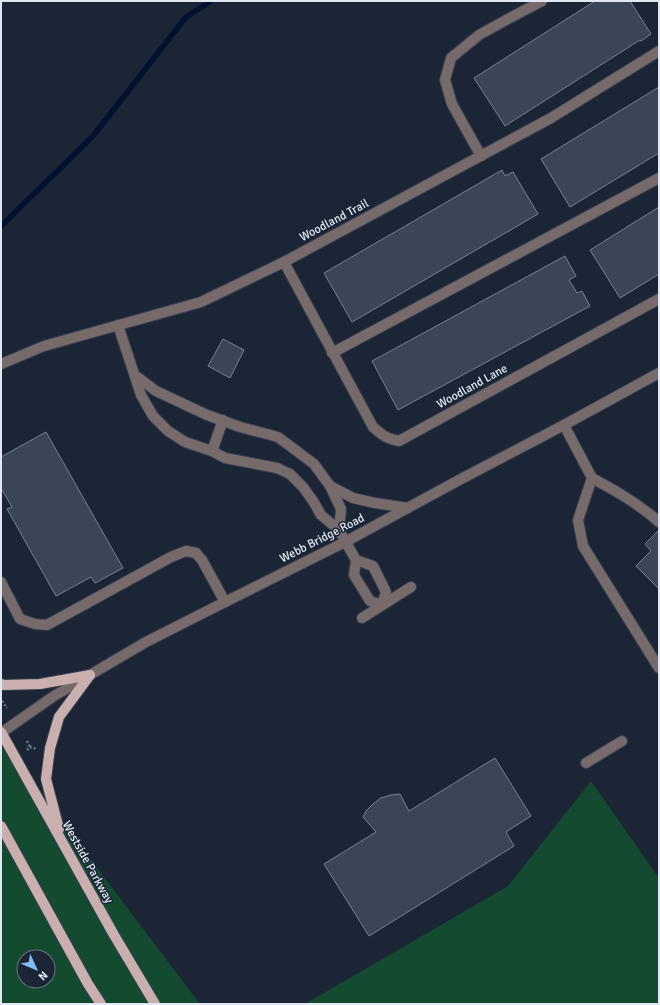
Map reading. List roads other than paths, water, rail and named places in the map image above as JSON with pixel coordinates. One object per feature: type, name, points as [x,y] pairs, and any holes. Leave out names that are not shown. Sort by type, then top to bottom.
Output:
[{"type":"main road","points":[[1,684],[40,684],[90,675]]},
{"type":"main road","points":[[63,844],[46,779],[50,748],[59,717],[90,675]]},
{"type":"main road","name":"Westside Parkway","points":[[1,733],[114,935],[155,1004]]},
{"type":"main road","points":[[1,826],[5,839],[101,1004]]},
{"type":"street","points":[[481,156],[452,104],[445,80],[451,58],[479,35],[542,1]]},
{"type":"street","name":"Woodland Trail","points":[[1,364],[44,346],[201,302],[284,262],[551,118],[659,51]]},
{"type":"street","points":[[332,353],[659,178]]},
{"type":"street","name":"Woodland Lane","points":[[284,262],[373,427],[384,437],[399,441],[659,299]]},
{"type":"street","points":[[118,325],[141,395],[153,416],[168,431],[185,442],[212,451],[225,458],[277,468],[290,474],[304,487],[320,515],[339,530],[356,560],[354,575],[370,601],[382,605]]},
{"type":"street","name":"Webb Bridge Road","points":[[1,733],[54,696],[146,642],[346,542],[659,373]]},
{"type":"street","points":[[136,376],[156,391],[208,415],[240,427],[278,437],[314,464],[330,486],[341,509],[339,530]]},
{"type":"street","points":[[212,451],[222,420]]},
{"type":"street","points":[[564,425],[592,478],[626,497],[659,522]]},
{"type":"street","points":[[592,478],[578,520],[583,546],[659,668]]},
{"type":"street","points":[[330,486],[354,498],[374,503],[408,508]]},
{"type":"street","points":[[1,582],[20,619],[35,624],[47,625],[171,557],[186,551],[196,553],[202,560],[225,602]]},
{"type":"street","points":[[356,560],[373,566],[386,592],[382,605]]},
{"type":"street","points":[[362,618],[411,587]]},
{"type":"street","points":[[586,763],[622,741]]},
{"type":"waterway","points":[[1,226],[93,136],[186,17],[211,1]]}]
